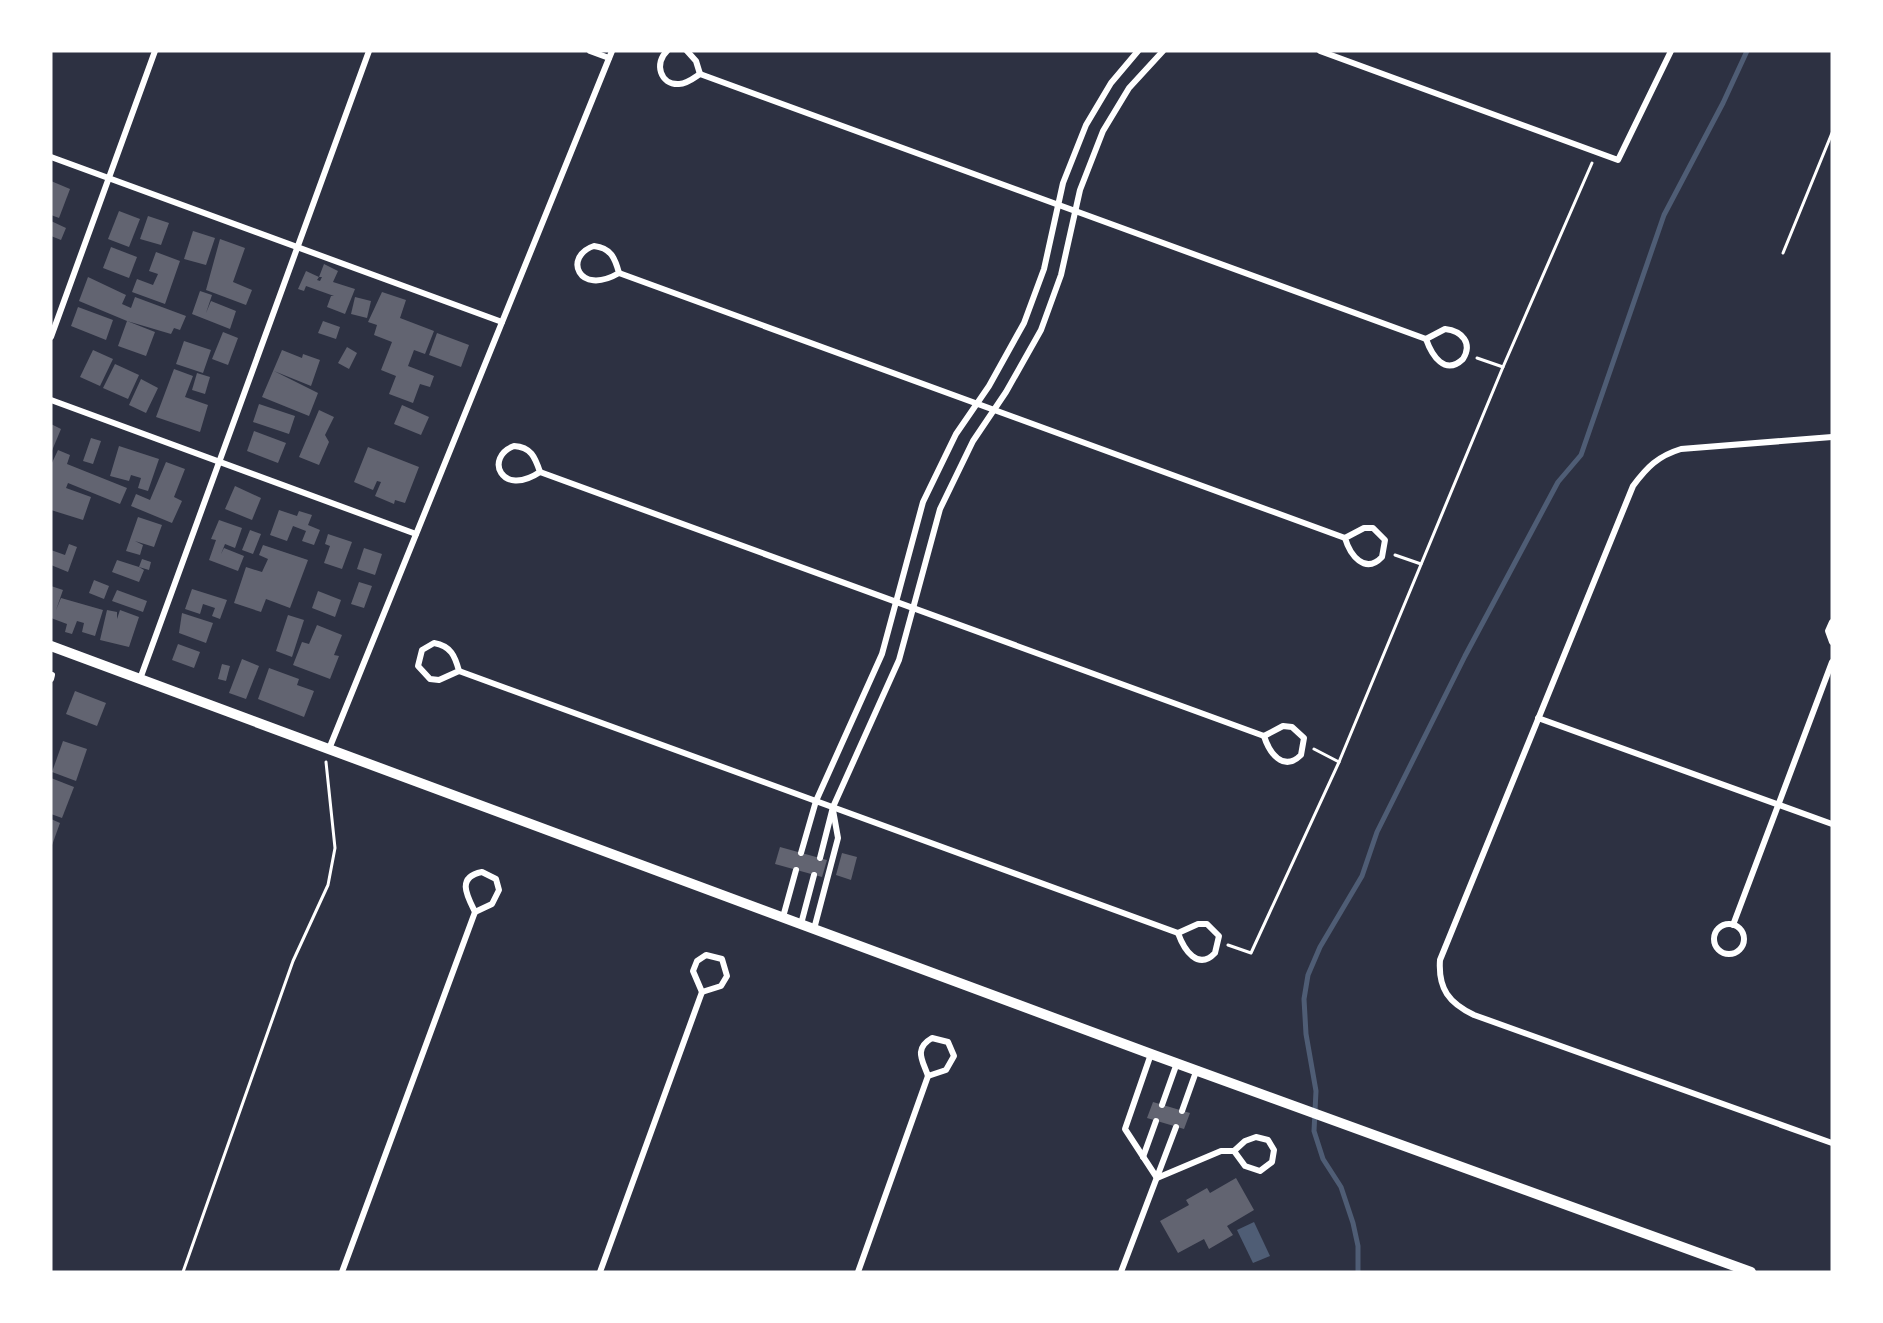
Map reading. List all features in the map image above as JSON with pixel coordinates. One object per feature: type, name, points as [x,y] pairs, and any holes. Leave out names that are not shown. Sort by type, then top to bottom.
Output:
[{"type":"street","points":[[51,337],[155,51]]},
{"type":"street","points":[[140,679],[369,51]]},
{"type":"street","points":[[590,51],[609,58]]},
{"type":"street","points":[[329,750],[612,51]]},
{"type":"street","points":[[667,51],[659,66],[664,78],[672,83],[681,84],[700,74],[1426,339],[1445,330],[1455,330],[1463,335],[1466,354],[1459,363],[1443,365],[1435,359],[1426,339]]},
{"type":"street","points":[[687,51],[696,61],[700,74]]},
{"type":"street","points":[[801,853],[816,801],[882,654],[924,502],[956,434],[1010,351],[1035,297],[1072,156],[1086,125],[1111,83],[1138,51]]},
{"type":"street","points":[[820,858],[833,807],[899,660],[940,509],[973,441],[1041,330],[1060,275],[1089,162],[1103,131],[1129,88],[1163,51]]},
{"type":"street","points":[[1320,51],[1618,160],[1671,51]]},
{"type":"street","points":[[51,157],[502,322]]},
{"type":"street","points":[[619,273],[611,253],[603,247],[587,248],[579,257],[578,269],[590,281],[599,282],[619,273],[1345,538],[1354,558],[1362,563],[1378,561],[1385,552],[1385,540],[1373,528],[1364,528],[1345,538]]},
{"type":"street","points":[[51,400],[416,534]]},
{"type":"street","points":[[1832,437],[1681,449],[1663,454],[1647,467],[1634,486],[1538,718],[1440,960],[1439,976],[1443,991],[1452,1003],[1474,1015],[1832,1143]]},
{"type":"street","points":[[540,472],[521,482],[511,481],[499,470],[500,458],[507,449],[523,447],[531,452],[540,472],[1264,736],[1283,726],[1292,726],[1300,732],[1305,744],[1304,750],[1297,759],[1280,761],[1272,756],[1264,736]]},
{"type":"street","points":[[1832,622],[1828,631],[1832,642]]},
{"type":"street","points":[[459,671],[455,658],[443,645],[427,646],[419,655],[418,666],[430,679],[439,680],[459,671],[1179,933],[1198,924],[1207,924],[1215,929],[1220,942],[1212,957],[1195,959],[1187,953],[1179,933]]},
{"type":"street","points":[[51,646],[1151,1054],[1751,1272]]},
{"type":"street","points":[[1733,925],[1832,662]]},
{"type":"street","points":[[1538,718],[1832,824]]},
{"type":"street","points":[[814,929],[838,838],[833,807]]},
{"type":"street","points":[[783,917],[796,870]]},
{"type":"street","points":[[344,1271],[475,912],[492,904],[498,895],[496,879],[488,873],[476,873],[465,887],[467,898],[475,912]]},
{"type":"street","points":[[801,924],[814,875]]},
{"type":"street","points":[[1733,925],[1743,936],[1742,945],[1730,954],[1721,952],[1715,945],[1716,931],[1724,926],[1733,925]]},
{"type":"street","points":[[600,1272],[702,992],[694,976],[694,965],[706,955],[717,956],[726,964],[728,976],[721,986],[702,992]]},
{"type":"street","points":[[858,1272],[928,1076],[920,1057],[922,1046],[932,1038],[944,1039],[954,1051],[953,1062],[946,1070],[928,1076]]},
{"type":"street","points":[[1151,1054],[1125,1129],[1157,1178]]},
{"type":"street","points":[[1162,1105],[1177,1063]]},
{"type":"street","points":[[1182,1111],[1197,1070]]},
{"type":"street","points":[[1143,1157],[1156,1121]]},
{"type":"street","points":[[1121,1272],[1176,1127]]},
{"type":"street","points":[[1157,1178],[1221,1151],[1234,1151],[1245,1141],[1256,1137],[1268,1140],[1274,1150],[1274,1156],[1269,1166],[1254,1171],[1245,1166],[1234,1151]]},
{"type":"path","points":[[1782,253],[1832,133]]},
{"type":"path","points":[[1220,942],[1251,953],[1339,762],[1503,368],[1596,153]]},
{"type":"path","points":[[1466,354],[1503,368]]},
{"type":"path","points":[[1385,552],[1421,564]]},
{"type":"path","points":[[1305,744],[1339,762]]},
{"type":"path","points":[[183,1272],[289,972],[328,885],[335,848],[325,769],[329,750]]},
{"type":"water","points":[[1254,1222],[1270,1256],[1253,1263],[1237,1230]]},
{"type":"building","points":[[51,181],[70,189],[59,218],[51,215]]},
{"type":"building","points":[[119,211],[140,219],[129,247],[108,239]]},
{"type":"building","points":[[148,216],[169,223],[161,245],[140,239]]},
{"type":"building","points":[[51,221],[66,228],[61,240],[51,236]]},
{"type":"building","points":[[193,231],[215,238],[206,265],[184,259]]},
{"type":"building","points":[[220,239],[245,248],[233,282],[252,290],[246,305],[206,290]]},
{"type":"building","points":[[111,247],[137,257],[129,278],[103,268]]},
{"type":"building","points":[[156,252],[180,261],[165,304],[132,292],[137,279],[153,285],[158,274],[149,271]]},
{"type":"building","points":[[324,264],[338,271],[333,282],[355,289],[345,314],[327,307],[331,296],[334,296],[306,286],[304,291],[298,289],[306,271],[319,277]]},
{"type":"building","points":[[88,277],[126,295],[122,304],[131,308],[135,297],[186,316],[180,330],[174,328],[171,334],[127,321],[79,301]]},
{"type":"building","points":[[200,291],[212,295],[206,313],[211,301],[236,311],[230,329],[192,314]]},
{"type":"building","points":[[382,292],[406,300],[400,318],[434,331],[425,354],[414,350],[408,366],[434,376],[430,387],[420,384],[413,403],[389,394],[396,376],[381,370],[392,342],[374,335],[377,325],[368,322]]},
{"type":"building","points":[[355,297],[371,301],[367,318],[351,314]]},
{"type":"building","points":[[78,307],[113,320],[106,340],[71,326]]},
{"type":"building","points":[[127,321],[155,332],[146,356],[118,346]]},
{"type":"building","points":[[323,321],[340,327],[336,339],[318,333]]},
{"type":"building","points":[[223,332],[238,338],[228,365],[212,359]]},
{"type":"building","points":[[437,333],[469,345],[461,367],[429,355]]},
{"type":"building","points":[[184,341],[211,350],[203,373],[176,364]]},
{"type":"building","points":[[347,347],[357,353],[349,369],[338,363]]},
{"type":"building","points":[[93,350],[113,359],[100,386],[80,377]]},
{"type":"building","points":[[282,350],[302,358],[303,354],[320,360],[311,386],[274,371],[318,393],[309,416],[262,397]]},
{"type":"building","points":[[115,364],[139,375],[128,399],[103,388]]},
{"type":"building","points":[[174,369],[193,376],[185,397],[208,405],[200,432],[156,417]]},
{"type":"building","points":[[197,373],[210,377],[205,394],[192,390]]},
{"type":"building","points":[[141,379],[158,388],[146,413],[129,405]]},
{"type":"building","points":[[259,404],[295,416],[289,434],[253,422]]},
{"type":"building","points":[[402,405],[429,417],[421,435],[394,424]]},
{"type":"building","points":[[319,410],[334,417],[325,435],[329,442],[319,465],[299,457]]},
{"type":"building","points":[[51,424],[61,429],[51,453]]},
{"type":"building","points":[[254,431],[286,443],[278,463],[247,451]]},
{"type":"building","points":[[91,438],[101,441],[93,464],[83,461]]},
{"type":"building","points":[[119,446],[159,459],[148,491],[138,488],[141,478],[131,475],[129,481],[110,476]]},
{"type":"building","points":[[368,447],[419,467],[405,503],[395,500],[394,504],[375,496],[381,482],[377,481],[373,490],[354,482]]},
{"type":"building","points":[[58,450],[70,455],[67,464],[127,488],[120,504],[68,483],[66,488],[91,497],[83,520],[51,510],[51,465]]},
{"type":"building","points":[[166,462],[185,469],[174,497],[182,501],[172,523],[131,506],[136,494],[150,500]]},
{"type":"building","points":[[235,486],[261,498],[252,520],[225,509]]},
{"type":"building","points":[[279,510],[297,516],[299,511],[312,515],[308,525],[320,530],[314,545],[302,541],[306,531],[293,526],[287,541],[270,535]]},
{"type":"building","points":[[138,517],[162,525],[154,547],[135,541],[143,545],[140,555],[126,551]]},
{"type":"building","points":[[219,520],[242,528],[235,548],[225,544],[221,554],[224,548],[244,556],[238,571],[209,560],[216,540],[211,539]]},
{"type":"building","points":[[250,530],[261,534],[253,554],[242,550]]},
{"type":"building","points":[[328,534],[352,542],[342,569],[324,563],[330,546],[325,544]]},
{"type":"building","points":[[69,544],[77,547],[68,572],[51,565],[51,550],[65,555]]},
{"type":"building","points":[[263,545],[308,560],[290,608],[266,599],[261,612],[234,603],[246,567],[262,572],[268,559],[259,555]]},
{"type":"building","points":[[364,548],[382,554],[375,575],[357,569]]},
{"type":"building","points":[[142,559],[151,562],[149,570],[139,567]]},
{"type":"building","points":[[117,560],[144,570],[139,582],[112,572]]},
{"type":"building","points":[[94,580],[109,586],[104,599],[89,593]]},
{"type":"building","points":[[359,582],[372,586],[364,608],[351,604]]},
{"type":"building","points":[[51,586],[63,590],[56,610],[61,598],[103,610],[95,636],[82,632],[84,623],[77,621],[72,634],[65,632],[67,624],[51,618]]},
{"type":"building","points":[[192,589],[227,600],[220,619],[212,616],[215,608],[203,604],[200,614],[185,609]]},
{"type":"building","points":[[117,590],[147,601],[143,612],[112,601]]},
{"type":"building","points":[[318,591],[341,600],[335,617],[312,608]]},
{"type":"building","points":[[107,610],[117,612],[117,619],[120,610],[139,617],[129,647],[100,640]]},
{"type":"building","points":[[182,613],[213,623],[206,643],[179,633]]},
{"type":"building","points":[[288,615],[304,620],[292,657],[276,651]]},
{"type":"building","points":[[317,625],[342,635],[334,655],[339,656],[330,679],[293,665],[302,642],[309,644]]},
{"type":"building","points":[[178,644],[200,652],[194,668],[172,660]]},
{"type":"building","points":[[242,659],[259,666],[246,699],[229,693]]},
{"type":"building","points":[[222,664],[230,666],[226,681],[218,679]]},
{"type":"building","points":[[269,668],[299,679],[297,685],[314,691],[304,717],[258,699]]},
{"type":"building","points":[[75,691],[106,703],[97,726],[66,714]]},
{"type":"building","points":[[63,741],[87,749],[76,781],[52,772]]},
{"type":"building","points":[[51,778],[74,787],[62,818],[51,814]]},
{"type":"building","points":[[51,819],[60,823],[51,848]]},
{"type":"building","points":[[780,847],[827,860],[822,877],[775,864]]},
{"type":"building","points":[[842,853],[857,857],[851,880],[836,875]]},
{"type":"building","points":[[1153,1102],[1190,1113],[1184,1129],[1147,1118]]},
{"type":"building","points":[[1236,1178],[1254,1210],[1227,1226],[1233,1235],[1209,1249],[1204,1239],[1178,1253],[1160,1221],[1189,1205],[1186,1200],[1207,1188],[1210,1193]]},
{"type":"waterway","points":[[1358,1272],[1358,1246],[1353,1223],[1341,1187],[1323,1159],[1314,1131],[1316,1091],[1306,1034],[1304,999],[1308,975],[1320,947],[1362,876],[1377,832],[1465,656],[1558,482],[1581,455],[1664,215],[1723,103],[1747,51]]}]
